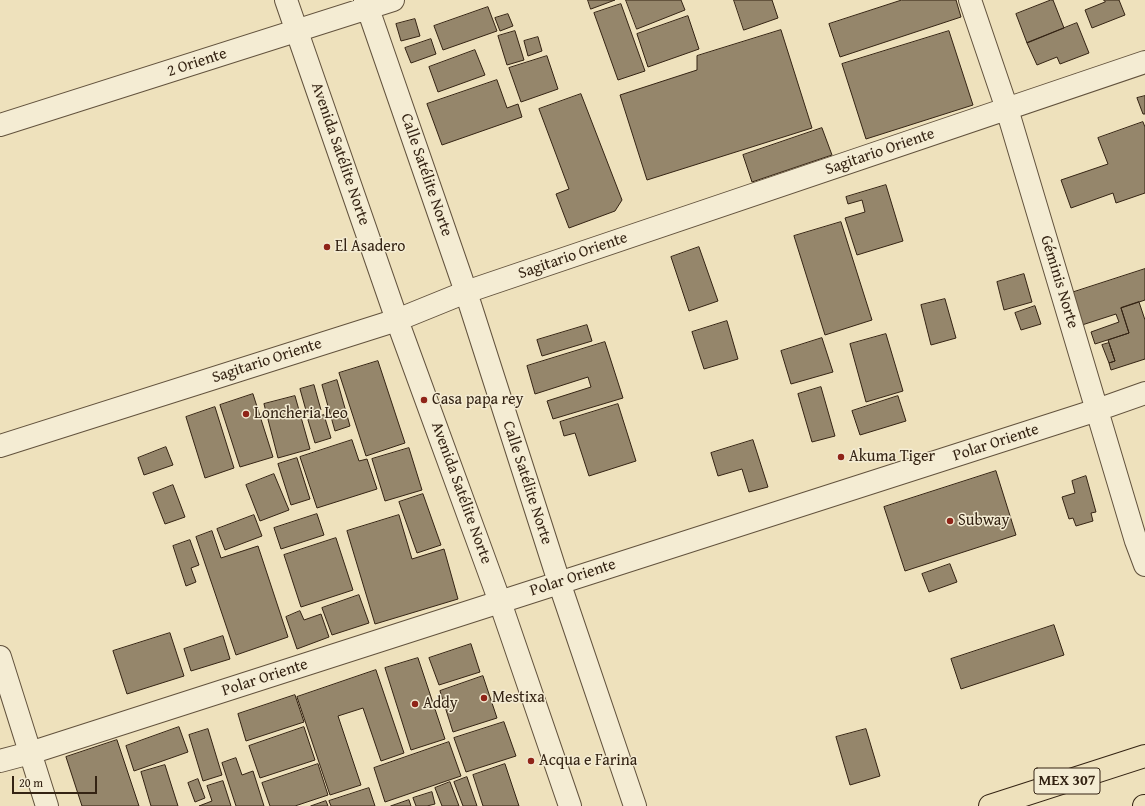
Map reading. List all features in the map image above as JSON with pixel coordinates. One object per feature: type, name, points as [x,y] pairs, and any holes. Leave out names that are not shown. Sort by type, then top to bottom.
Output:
[{"type":"main road","name":"MEX 307","points":[[990,806],[1145,756]]},
{"type":"street","name":"Avenida Satélite Norte","points":[[286,0],[397,320],[500,602],[570,806]]},
{"type":"street","name":"2 Oriente","points":[[0,125],[297,32],[367,4],[393,0]]},
{"type":"street","name":"Géminis Norte","points":[[970,0],[1007,109],[1136,541],[1145,565]]},
{"type":"street","name":"Calle Satélite Norte","points":[[367,4],[466,292],[559,582],[635,806]]},
{"type":"street","name":"Sagitario Oriente","points":[[0,446],[397,320],[466,292],[1145,62]]},
{"type":"street","name":"Polar Oriente","points":[[0,761],[30,753],[500,602],[1097,410],[1145,393]]},
{"type":"street","points":[[0,657],[47,806]]},
{"type":"building","points":[[588,0],[615,0],[591,9]]},
{"type":"building","points":[[626,0],[681,0],[685,10],[637,29]]},
{"type":"building","points":[[734,0],[772,0],[778,18],[744,30]]},
{"type":"building","points":[[902,0],[956,0],[961,17],[840,57],[829,24]]},
{"type":"building","points":[[1053,0],[1064,28],[1027,43],[1016,14]]},
{"type":"building","points":[[1104,0],[1119,0],[1125,15],[1092,28],[1085,10],[1105,2]]},
{"type":"building","points":[[621,4],[645,71],[618,80],[594,13]]},
{"type":"building","points":[[488,7],[497,31],[443,50],[434,26]]},
{"type":"building","points":[[508,14],[513,26],[500,31],[495,18]]},
{"type":"building","points":[[688,16],[699,49],[648,67],[637,34]]},
{"type":"building","points":[[415,19],[420,36],[401,41],[396,24]]},
{"type":"building","points":[[1077,23],[1089,53],[1060,64],[1057,57],[1037,65],[1027,43]]},
{"type":"building","points":[[781,30],[812,128],[647,180],[620,95],[697,70],[697,56]]},
{"type":"building","points":[[515,31],[524,60],[507,65],[498,36]]},
{"type":"building","points":[[949,31],[973,105],[866,139],[842,64]]},
{"type":"building","points":[[538,37],[542,51],[528,56],[524,41]]},
{"type":"building","points":[[431,39],[436,54],[411,63],[405,48]]},
{"type":"building","points":[[475,50],[485,75],[438,92],[429,67]]},
{"type":"building","points":[[547,56],[558,89],[521,102],[509,68]]},
{"type":"building","points":[[497,80],[507,108],[518,104],[522,117],[442,145],[427,104]]},
{"type":"building","points":[[581,94],[622,200],[615,211],[569,228],[556,194],[569,189],[539,109]]},
{"type":"building","points":[[1145,96],[1145,114],[1143,114],[1137,98]]},
{"type":"building","points":[[1143,122],[1145,127],[1145,193],[1116,203],[1113,193],[1071,208],[1061,180],[1108,164],[1098,138]]},
{"type":"building","points":[[822,128],[832,155],[752,182],[743,155]]},
{"type":"building","points":[[886,185],[903,241],[857,255],[845,218],[865,212],[862,200],[848,204],[846,197]]},
{"type":"building","points":[[841,222],[872,320],[825,335],[794,236]]},
{"type":"building","points":[[699,247],[718,301],[689,311],[671,257]]},
{"type":"building","points":[[1145,269],[1145,300],[1121,308],[1129,333],[1095,344],[1091,332],[1119,322],[1116,314],[1082,325],[1071,293]]},
{"type":"building","points":[[1024,274],[1032,302],[1004,310],[997,282]]},
{"type":"building","points":[[945,299],[956,338],[931,345],[921,305]]},
{"type":"building","points":[[1139,302],[1145,320],[1145,359],[1111,370],[1109,363],[1115,361],[1108,340],[1129,333],[1121,308]]},
{"type":"building","points":[[1035,306],[1041,324],[1021,330],[1015,313]]},
{"type":"building","points":[[727,321],[738,359],[704,369],[692,332]]},
{"type":"building","points":[[587,325],[592,341],[542,356],[537,340]]},
{"type":"building","points":[[886,334],[903,391],[866,402],[850,344]]},
{"type":"building","points":[[822,338],[833,372],[791,384],[781,351]]},
{"type":"building","points":[[605,342],[623,398],[553,419],[547,401],[591,387],[588,377],[535,394],[527,366]]},
{"type":"building","points":[[1109,343],[1115,361],[1109,363],[1102,345]]},
{"type":"building","points":[[378,361],[405,443],[366,456],[339,373]]},
{"type":"building","points":[[337,380],[350,426],[335,431],[322,385]]},
{"type":"building","points":[[314,385],[321,410],[307,414],[300,389]]},
{"type":"building","points":[[821,387],[835,436],[812,442],[798,394]]},
{"type":"building","points":[[253,394],[273,457],[240,467],[220,405]]},
{"type":"building","points":[[295,396],[310,449],[278,458],[264,404]]},
{"type":"building","points":[[898,396],[906,421],[860,435],[852,411]]},
{"type":"building","points":[[618,404],[636,461],[589,476],[575,433],[564,436],[560,422]]},
{"type":"building","points":[[215,407],[234,468],[205,478],[186,417]]},
{"type":"building","points":[[324,415],[331,438],[315,443],[308,420]]},
{"type":"building","points":[[352,440],[359,461],[367,459],[377,489],[317,508],[300,457]]},
{"type":"building","points":[[753,440],[768,487],[749,492],[742,469],[718,476],[711,453]]},
{"type":"building","points":[[166,447],[173,465],[144,475],[138,458]]},
{"type":"building","points":[[409,448],[422,490],[385,501],[372,459]]},
{"type":"building","points":[[297,458],[310,499],[291,505],[278,464]]},
{"type":"building","name":"Subway","points":[[996,471],[1016,535],[905,571],[884,507]]},
{"type":"building","points":[[274,474],[289,510],[260,521],[246,485]]},
{"type":"building","points":[[1086,476],[1096,512],[1091,513],[1093,521],[1076,526],[1073,518],[1069,519],[1062,497],[1075,493],[1072,481]]},
{"type":"building","points":[[173,485],[185,517],[165,524],[153,493]]},
{"type":"building","points":[[423,494],[441,545],[417,553],[399,502]]},
{"type":"building","points":[[317,514],[324,535],[281,549],[274,528]]},
{"type":"building","points":[[254,515],[262,536],[225,550],[217,529]]},
{"type":"building","points":[[399,515],[412,559],[444,549],[458,599],[375,624],[347,531]]},
{"type":"building","points":[[212,531],[221,558],[258,546],[288,637],[236,655],[196,537]]},
{"type":"building","points":[[336,538],[353,590],[301,607],[284,555]]},
{"type":"building","points":[[190,540],[199,565],[191,568],[196,582],[186,586],[173,546]]},
{"type":"building","points":[[950,564],[957,582],[929,592],[922,574]]},
{"type":"building","points":[[359,595],[369,623],[332,635],[322,608]]},
{"type":"building","points":[[300,611],[304,620],[321,614],[329,637],[297,649],[286,617]]},
{"type":"building","points":[[1054,625],[1064,655],[961,689],[951,659]]},
{"type":"building","points":[[170,633],[184,676],[127,694],[113,651]]},
{"type":"building","points":[[223,636],[230,659],[191,671],[184,649]]},
{"type":"building","points":[[471,644],[480,672],[439,685],[429,658]]},
{"type":"building","name":"Addy","points":[[418,658],[445,739],[411,750],[385,668]]},
{"type":"building","points":[[376,670],[404,753],[381,761],[363,708],[338,716],[361,785],[330,795],[297,697]]},
{"type":"building","points":[[483,676],[497,718],[453,732],[440,691]]},
{"type":"building","points":[[295,695],[304,722],[246,741],[238,714]]},
{"type":"building","points":[[504,722],[516,756],[466,772],[454,738]]},
{"type":"building","points":[[179,727],[188,752],[134,771],[126,746]]},
{"type":"building","points":[[304,727],[315,760],[260,778],[249,746]]},
{"type":"building","points":[[208,729],[222,775],[203,781],[189,735]]},
{"type":"building","points":[[866,729],[880,776],[850,785],[836,737]]},
{"type":"building","points":[[117,740],[139,806],[82,806],[66,757]]},
{"type":"building","points":[[449,742],[461,776],[385,802],[374,768]]},
{"type":"building","points":[[236,758],[242,775],[253,771],[264,806],[236,806],[222,763]]},
{"type":"building","points":[[318,764],[328,795],[295,806],[270,806],[262,783]]},
{"type":"building","points":[[505,764],[519,806],[483,806],[473,775]]},
{"type":"building","points":[[165,765],[178,806],[151,806],[141,772]]},
{"type":"building","points":[[467,777],[477,806],[463,806],[454,782]]},
{"type":"building","points":[[198,779],[205,798],[195,802],[188,783]]},
{"type":"building","points":[[223,781],[231,806],[199,806],[212,801],[207,786]]},
{"type":"building","points":[[450,782],[459,806],[442,806],[435,788]]},
{"type":"building","points":[[369,788],[375,806],[331,806],[329,801]]},
{"type":"building","points":[[432,792],[435,804],[416,806],[413,798]]},
{"type":"building","points":[[409,800],[411,806],[391,806]]},
{"type":"building","points":[[326,801],[328,806],[311,806]]},
{"type":"place","name":"El Asadero","points":[[327,247]]},
{"type":"place","name":"Casa papa rey","points":[[424,400]]},
{"type":"place","name":"Loncheria Leo","points":[[246,414]]},
{"type":"place","name":"Akuma Tiger","points":[[841,457]]},
{"type":"place","name":"Subway","points":[[950,521]]},
{"type":"place","name":"Mestixa","points":[[484,698]]},
{"type":"place","name":"Addy","points":[[415,704]]},
{"type":"place","name":"Acqua e Farina","points":[[531,761]]}]
